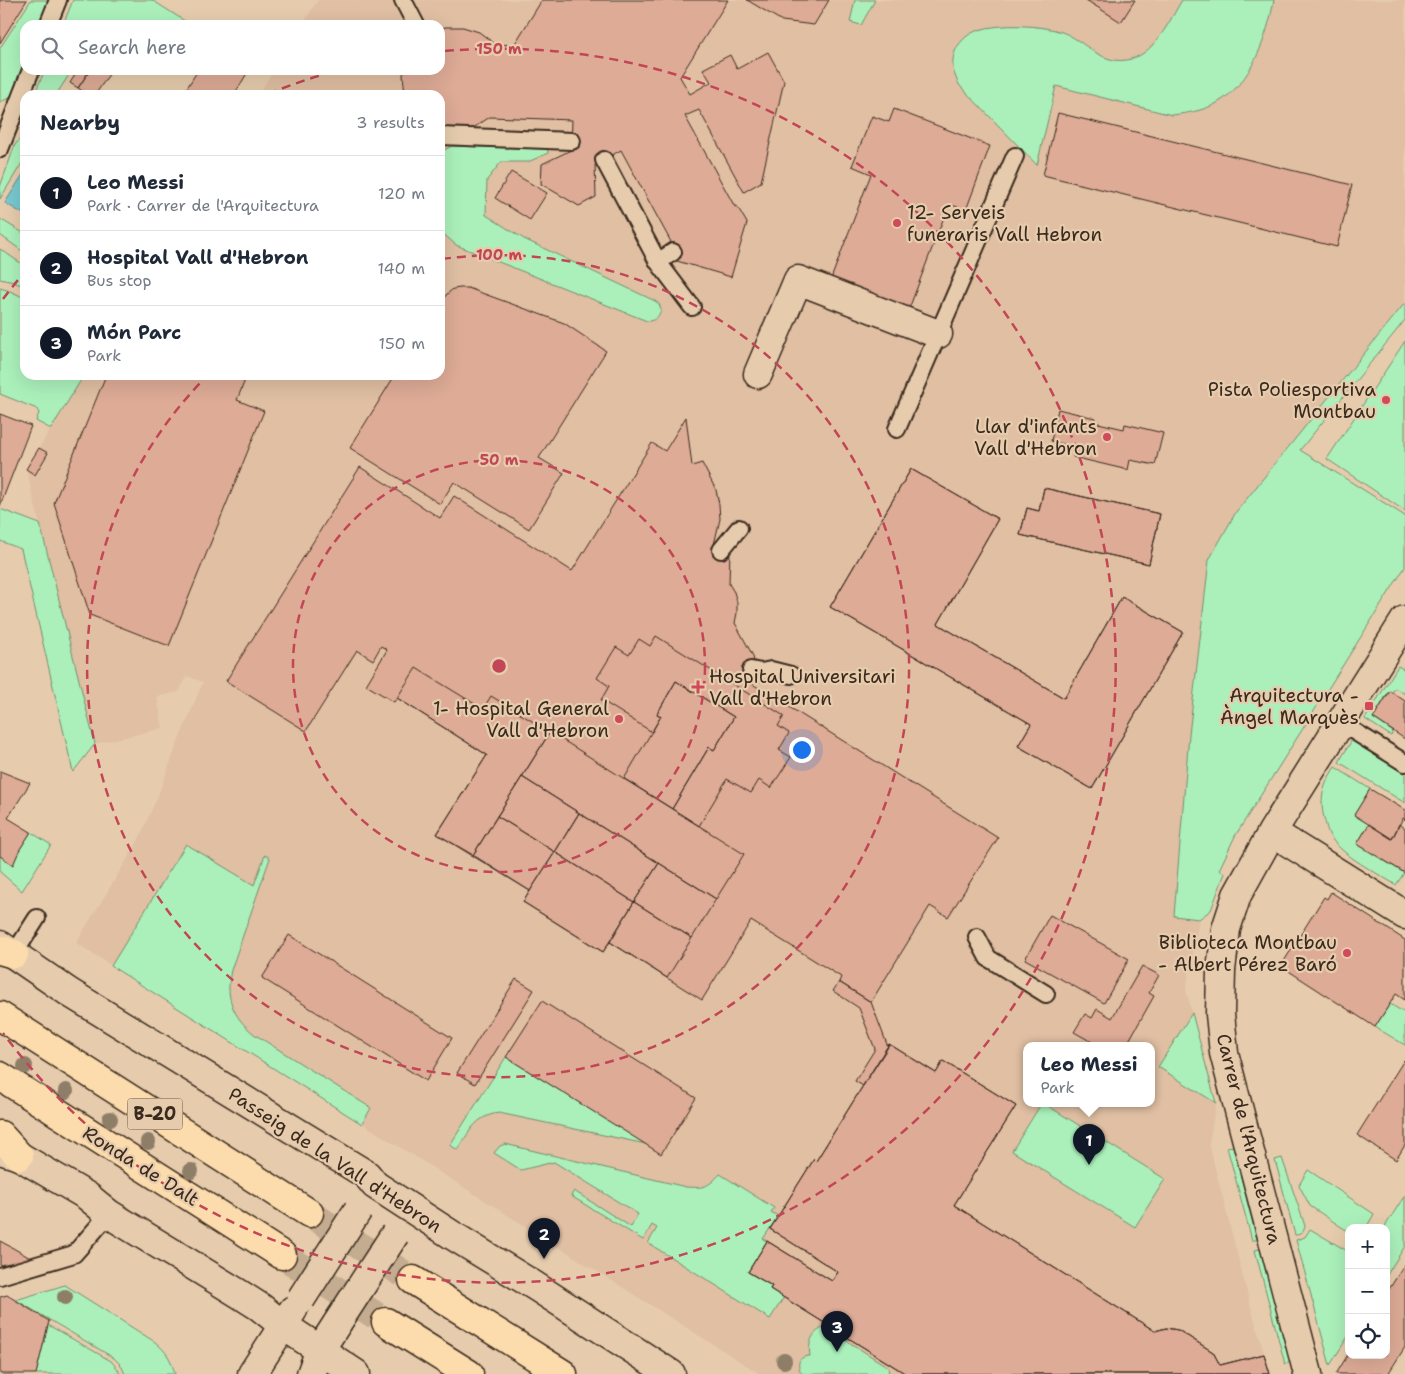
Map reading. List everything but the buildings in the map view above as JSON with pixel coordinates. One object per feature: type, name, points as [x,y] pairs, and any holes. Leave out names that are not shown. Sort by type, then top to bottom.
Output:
[{"type":"highway","name":"B-20","points":[[0,1016],[309,1213]]},
{"type":"highway","name":"Ronda de Dalt","points":[[0,1076],[282,1255]]},
{"type":"highway","points":[[0,1135],[9,1153]]},
{"type":"highway","points":[[413,1280],[563,1374]]},
{"type":"highway","points":[[386,1322],[469,1374]]},
{"type":"street","points":[[758,374],[798,280],[938,334]]},
{"type":"street","name":"Carrer de l'Arquitectura","points":[[1308,1374],[1224,1053],[1220,1014],[1221,970],[1226,929],[1237,896],[1272,832],[1341,723],[1396,655],[1405,620]]},
{"type":"street","points":[[1272,832],[1405,915]]},
{"type":"street","name":"Passeig de la Vall d'Hebron","points":[[5,950],[79,998],[367,1175],[375,1184],[452,1235],[672,1374]]},
{"type":"street","points":[[9,1153],[87,1196],[109,1214],[260,1307],[284,1326],[316,1362],[356,1374]]},
{"type":"street","points":[[252,1374],[375,1184]]},
{"type":"street","points":[[316,1362],[338,1322],[411,1208]]},
{"type":"lane","points":[[50,20],[58,0]]},
{"type":"lane","points":[[403,0],[413,20]]},
{"type":"lane","points":[[22,90],[28,75]]},
{"type":"lane","points":[[0,149],[20,96]]},
{"type":"lane","points":[[445,136],[572,141]]},
{"type":"lane","points":[[897,429],[1014,156]]},
{"type":"lane","points":[[604,160],[658,262],[692,307]]},
{"type":"lane","points":[[658,262],[673,252]]},
{"type":"lane","points":[[721,550],[738,528]]},
{"type":"lane","points":[[751,670],[761,672],[771,670],[791,675]]},
{"type":"lane","points":[[1341,723],[1405,763]]},
{"type":"lane","points":[[5,950],[37,918]]},
{"type":"lane","points":[[977,937],[988,958],[1046,994]]},
{"type":"lane","points":[[0,1276],[74,1254],[109,1214]]},
{"type":"shaded area","name":"Hospital Universitari Vall d'Hebron","points":[[318,0],[1405,0],[1405,303],[1236,512],[1209,560],[1189,735],[1174,916],[1199,919],[1186,990],[1216,1103],[1209,1144],[1270,1374],[760,1374],[76,943],[137,843],[203,682],[187,676],[179,692],[157,697],[163,728],[95,744],[26,469],[81,380],[445,380],[445,90],[261,90],[271,75],[445,75],[445,20],[305,20]]},
{"type":"green space","points":[[31,0],[50,0],[42,20],[20,20],[20,74],[12,94],[9,98],[0,102],[0,48]]},
{"type":"green space","points":[[73,0],[152,0],[183,20],[65,20]]},
{"type":"green space","points":[[855,0],[875,0],[861,25],[850,22]]},
{"type":"green space","points":[[1182,0],[1274,0],[1262,44],[1249,71],[1240,84],[1212,106],[1172,115],[1056,86],[1037,165],[960,86],[954,72],[954,54],[963,40],[975,31],[998,26],[1021,26],[1054,30],[1071,36],[1103,56],[1121,61],[1131,59],[1140,56],[1155,43]]},
{"type":"green space","points":[[43,75],[69,75],[59,90],[36,90]]},
{"type":"green space","points":[[20,139],[20,166],[0,199],[0,187],[15,145]]},
{"type":"green space","points":[[452,146],[546,149],[548,153],[528,162],[501,162],[487,180],[486,215],[524,239],[655,301],[661,309],[658,316],[647,321],[456,245],[445,235],[445,150]]},
{"type":"green space","points":[[0,219],[20,231],[20,249],[0,235]]},
{"type":"green space","points":[[0,249],[20,263],[20,285],[0,279]]},
{"type":"green space","points":[[0,288],[20,296],[20,380],[81,380],[51,429],[36,421],[39,413],[37,409],[0,394]]},
{"type":"green space","points":[[1405,303],[1405,320],[1300,450],[1405,516],[1405,567],[1235,836],[1219,870],[1225,873],[1211,910],[1199,919],[1174,916],[1189,735],[1209,560],[1236,512]]},
{"type":"green space","name":"Pista Poliesportiva Montbau","points":[[1405,341],[1405,511],[1327,459]]},
{"type":"green space","points":[[0,509],[40,524],[95,744],[73,772],[21,549],[0,541]]},
{"type":"green space","points":[[1398,666],[1405,670],[1405,694],[1395,688],[1392,693],[1389,691],[1373,718],[1393,732],[1391,736],[1365,719]]},
{"type":"green space","points":[[1352,740],[1405,774],[1405,803],[1339,762]]},
{"type":"green space","points":[[1335,767],[1370,789],[1354,815],[1369,824],[1357,844],[1404,873],[1396,885],[1343,851],[1329,834],[1324,818],[1322,797],[1325,785]]},
{"type":"green space","points":[[31,832],[51,845],[22,891],[0,872],[0,856],[13,864]]},
{"type":"green space","points":[[186,844],[254,885],[265,855],[270,858],[231,970],[229,989],[232,1005],[240,1020],[254,1034],[371,1108],[362,1124],[111,966]]},
{"type":"green space","points":[[1390,1004],[1405,1013],[1405,1045],[1375,1027]]},
{"type":"green space","points":[[1192,1013],[1216,1103],[1158,1067]]},
{"type":"green space","points":[[506,1057],[646,1144],[499,1113],[478,1121],[469,1131],[458,1150],[450,1145]]},
{"type":"green space","points":[[1039,1107],[1050,1107],[1165,1179],[1135,1227],[1012,1151]]},
{"type":"green space","points":[[505,1144],[686,1187],[705,1186],[720,1174],[774,1208],[771,1212],[778,1216],[763,1239],[767,1241],[748,1272],[772,1286],[770,1289],[784,1297],[770,1319],[648,1243],[657,1228],[652,1225],[643,1240],[571,1196],[574,1191],[631,1227],[638,1214],[554,1162],[521,1170],[494,1153],[500,1146]]},
{"type":"green space","points":[[1233,1146],[1257,1240],[1252,1240],[1227,1147]]},
{"type":"green space","points":[[1282,1158],[1305,1226],[1302,1233],[1297,1235],[1295,1235],[1275,1160]]},
{"type":"green space","points":[[1308,1170],[1374,1214],[1368,1224],[1345,1224],[1345,1229],[1310,1206],[1299,1185]]},
{"type":"green space","points":[[1405,1195],[1405,1246],[1390,1270],[1390,1224],[1387,1224]]},
{"type":"green space","points":[[1310,1229],[1345,1250],[1345,1341],[1330,1365],[1296,1240],[1305,1237]]},
{"type":"green space","points":[[1260,1249],[1292,1362],[1285,1364],[1255,1250]]},
{"type":"green space","points":[[65,1285],[155,1342],[168,1356],[175,1374],[125,1374],[121,1365],[114,1358],[16,1300]]},
{"type":"green space","points":[[48,1325],[111,1361],[120,1374],[36,1374]]},
{"type":"green space","points":[[825,1327],[888,1367],[889,1374],[802,1374],[799,1362],[806,1356],[810,1356],[810,1342],[812,1338]]},
{"type":"water","points":[[20,179],[20,212],[5,203]]},
{"type":"tunnel","points":[[309,1213],[413,1280]]},
{"type":"tunnel","points":[[282,1255],[386,1322]]},
{"type":"place","name":"12- Serveis funeraris Vall Hebron","points":[[897,223]]},
{"type":"place","name":"Pista Poliesportiva Montbau","points":[[1386,400]]},
{"type":"place","name":"Llar d'infants Vall d'Hebron","points":[[1107,437]]},
{"type":"place","name":"Hospital Universitari Vall d'Hebron","points":[[698,687]]},
{"type":"place","name":"Arquitectura - Àngel Marquès","points":[[1369,706]]},
{"type":"place","name":"1- Hospital General Vall d'Hebron","points":[[619,719]]},
{"type":"place","name":"Biblioteca Montbau - Albert Pérez Baró","points":[[1347,953]]},
{"type":"place","name":"Leo Messi","points":[[1089,1165]]},
{"type":"place","name":"Hospital Vall d'Hebron","points":[[544,1259]]},
{"type":"place","name":"Món Parc","points":[[837,1352]]}]
